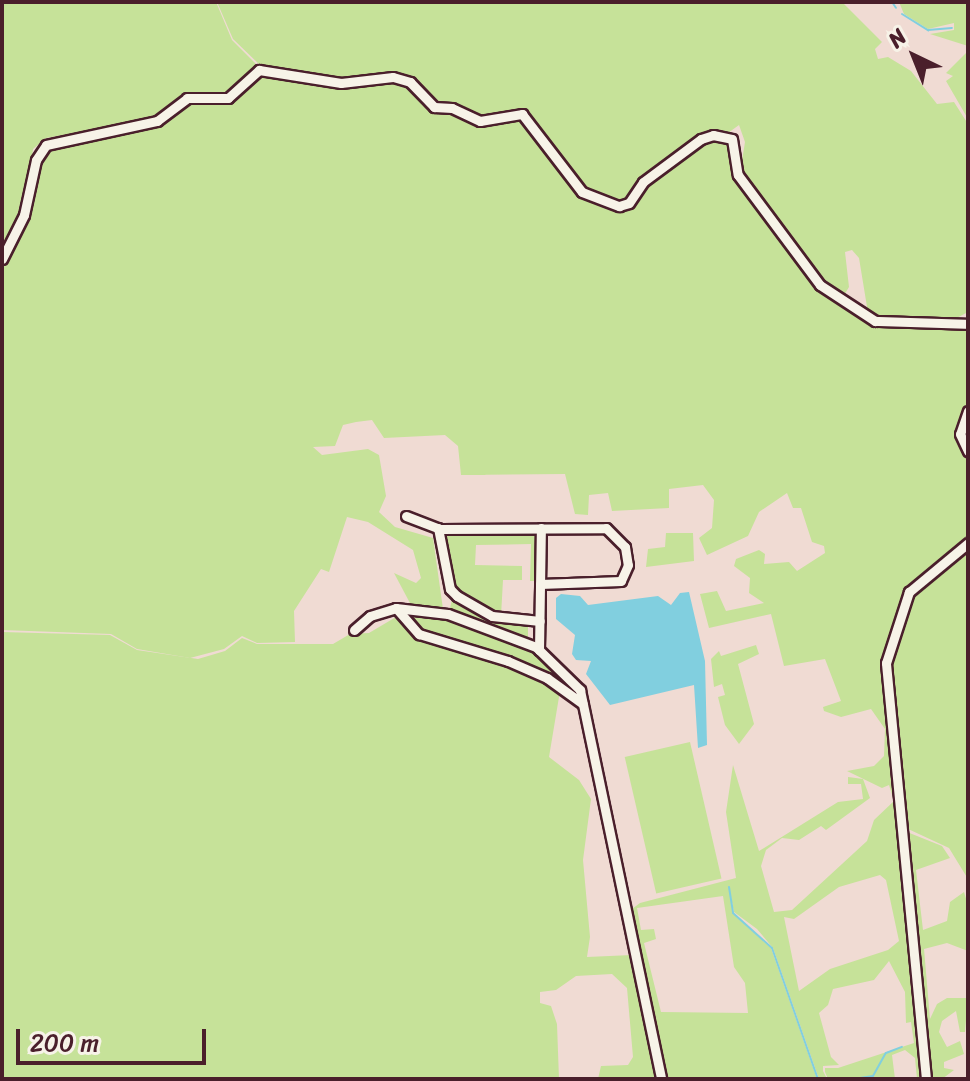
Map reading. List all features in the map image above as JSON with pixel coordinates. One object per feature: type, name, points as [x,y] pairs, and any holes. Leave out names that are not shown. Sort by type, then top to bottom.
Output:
[{"type":"street","points":[[2,259],[28,205],[36,160],[46,145],[157,121],[187,98],[228,98],[259,70],[341,83],[393,77],[410,82],[434,107],[480,121],[522,114],[582,192],[619,206],[629,203],[643,182],[701,139],[713,135],[732,139],[738,175],[820,285],[875,321],[968,324]]},
{"type":"street","points":[[968,411],[960,434],[968,451]]},
{"type":"street","points":[[406,516],[438,528],[606,528],[625,547],[628,565],[616,582],[540,584]]},
{"type":"street","points":[[438,528],[450,589],[457,596],[492,616],[540,621]]},
{"type":"street","points":[[539,650],[541,528]]},
{"type":"street","points":[[926,1079],[886,663],[909,592],[968,543]]},
{"type":"street","points":[[396,608],[419,634],[468,645],[528,670],[584,705]]},
{"type":"street","points":[[354,630],[370,616],[396,608],[448,614],[539,650],[574,683],[584,705],[661,1079]]},
{"type":"green space","points":[[2,2],[216,2],[232,40],[260,68],[233,93],[193,95],[150,120],[46,138],[33,149],[27,199],[2,256]]},
{"type":"green space","points":[[217,2],[842,2],[882,42],[875,49],[878,59],[888,57],[911,71],[937,104],[954,102],[968,124],[968,312],[953,320],[882,321],[868,313],[859,258],[852,250],[845,252],[849,287],[843,297],[822,284],[740,173],[745,142],[739,125],[728,133],[715,131],[620,203],[586,191],[530,119],[488,119],[433,104],[414,81],[343,80],[262,67],[233,39]]},
{"type":"green space","points":[[899,2],[968,2],[968,46],[930,34],[954,30],[954,23],[928,29],[904,14]]},
{"type":"green space","points":[[968,51],[968,119],[946,81],[953,76],[946,73]]},
{"type":"green space","points":[[259,74],[342,85],[394,79],[415,90],[425,106],[471,121],[516,115],[573,188],[615,209],[698,145],[712,137],[729,141],[736,175],[818,287],[869,321],[968,326],[968,408],[957,434],[968,455],[968,540],[903,595],[883,662],[924,1079],[917,1079],[915,1058],[905,1050],[892,1055],[895,1079],[828,1079],[825,1072],[825,1068],[838,1068],[914,1043],[911,1022],[906,1023],[905,992],[889,961],[874,980],[833,989],[828,1005],[819,1013],[831,1057],[839,1065],[823,1066],[827,1079],[819,1079],[773,948],[757,929],[734,912],[729,887],[733,913],[771,948],[817,1079],[668,1079],[632,909],[640,903],[736,878],[726,812],[733,765],[759,851],[838,802],[863,799],[861,784],[848,784],[848,777],[863,779],[870,798],[826,830],[821,826],[799,840],[782,838],[766,850],[761,866],[774,912],[792,910],[867,841],[874,820],[894,801],[889,785],[882,788],[847,771],[874,766],[884,756],[885,729],[871,709],[841,717],[824,711],[823,707],[841,701],[825,659],[784,666],[771,614],[709,628],[700,594],[717,591],[726,611],[764,603],[749,593],[750,578],[734,566],[736,559],[759,550],[765,554],[764,564],[789,562],[797,571],[825,553],[824,546],[812,542],[801,508],[793,508],[787,493],[759,512],[748,536],[707,555],[699,538],[712,528],[714,500],[703,485],[669,489],[669,508],[612,511],[608,493],[589,495],[588,515],[575,514],[565,474],[461,475],[458,446],[445,435],[384,438],[372,420],[356,422],[343,425],[335,446],[313,447],[322,455],[368,449],[379,455],[386,496],[379,512],[395,527],[433,538],[443,609],[411,605],[394,573],[416,583],[421,578],[413,550],[368,522],[347,517],[329,572],[321,569],[294,611],[295,642],[257,643],[242,636],[224,649],[190,658],[137,649],[111,634],[2,630],[2,262],[38,160],[51,145],[148,125],[185,102],[214,102]],"holes":[[[880,875],[886,880],[899,941],[888,950],[830,969],[799,991],[784,917],[794,919],[839,887]],[[723,896],[734,967],[745,983],[748,1013],[661,1012],[644,943],[656,939],[654,929],[641,930],[637,908]]]},
{"type":"green space","points":[[445,532],[535,532],[537,581],[530,581],[531,544],[476,545],[475,565],[522,566],[522,580],[503,580],[501,616],[454,589]]},
{"type":"green space","points":[[666,533],[693,533],[694,561],[646,567],[648,549],[665,547]]},
{"type":"green space","points":[[968,547],[968,879],[949,848],[906,828],[890,659],[902,612],[913,593]]},
{"type":"green space","points":[[453,596],[489,618],[528,625],[528,641],[455,612],[450,608]]},
{"type":"green space","points":[[407,611],[454,619],[534,650],[573,687],[468,643],[417,630],[406,619]]},
{"type":"green space","points":[[396,617],[416,636],[465,648],[560,691],[549,757],[579,780],[591,799],[583,860],[590,937],[587,957],[632,955],[658,1079],[598,1079],[601,1066],[628,1065],[633,1057],[627,988],[612,974],[576,976],[556,990],[540,992],[540,1003],[551,1006],[557,1024],[559,1079],[2,1079],[2,632],[110,635],[137,650],[198,659],[225,651],[242,638],[257,644],[333,644],[350,634],[369,633]]},
{"type":"green space","points":[[756,645],[759,654],[738,664],[754,724],[739,744],[725,725],[718,697],[725,695],[722,684],[714,687],[711,659],[719,651],[721,656]]},
{"type":"green space","points":[[690,742],[721,878],[656,893],[625,757]]},
{"type":"green space","points":[[907,832],[942,846],[950,858],[916,870],[923,930],[947,921],[950,902],[964,892],[968,905],[968,951],[947,943],[924,949],[930,1019],[937,1004],[947,998],[968,998],[965,1032],[960,1032],[956,1011],[942,1021],[939,1032],[947,1047],[960,1041],[964,1054],[944,1062],[944,1068],[954,1070],[942,1079],[928,1079]]},
{"type":"water","points":[[689,592],[705,661],[707,745],[698,748],[694,685],[610,705],[586,674],[591,661],[576,660],[572,654],[575,635],[556,619],[556,598],[561,594],[580,596],[588,605],[658,596],[671,605],[680,593]]},
{"type":"waterway","points":[[892,2],[896,8]]},
{"type":"waterway","points":[[902,14],[928,30],[952,28]]},
{"type":"waterway","points":[[729,887],[733,913],[772,948],[818,1079]]},
{"type":"waterway","points":[[854,1079],[873,1076],[886,1053],[902,1047]]}]
